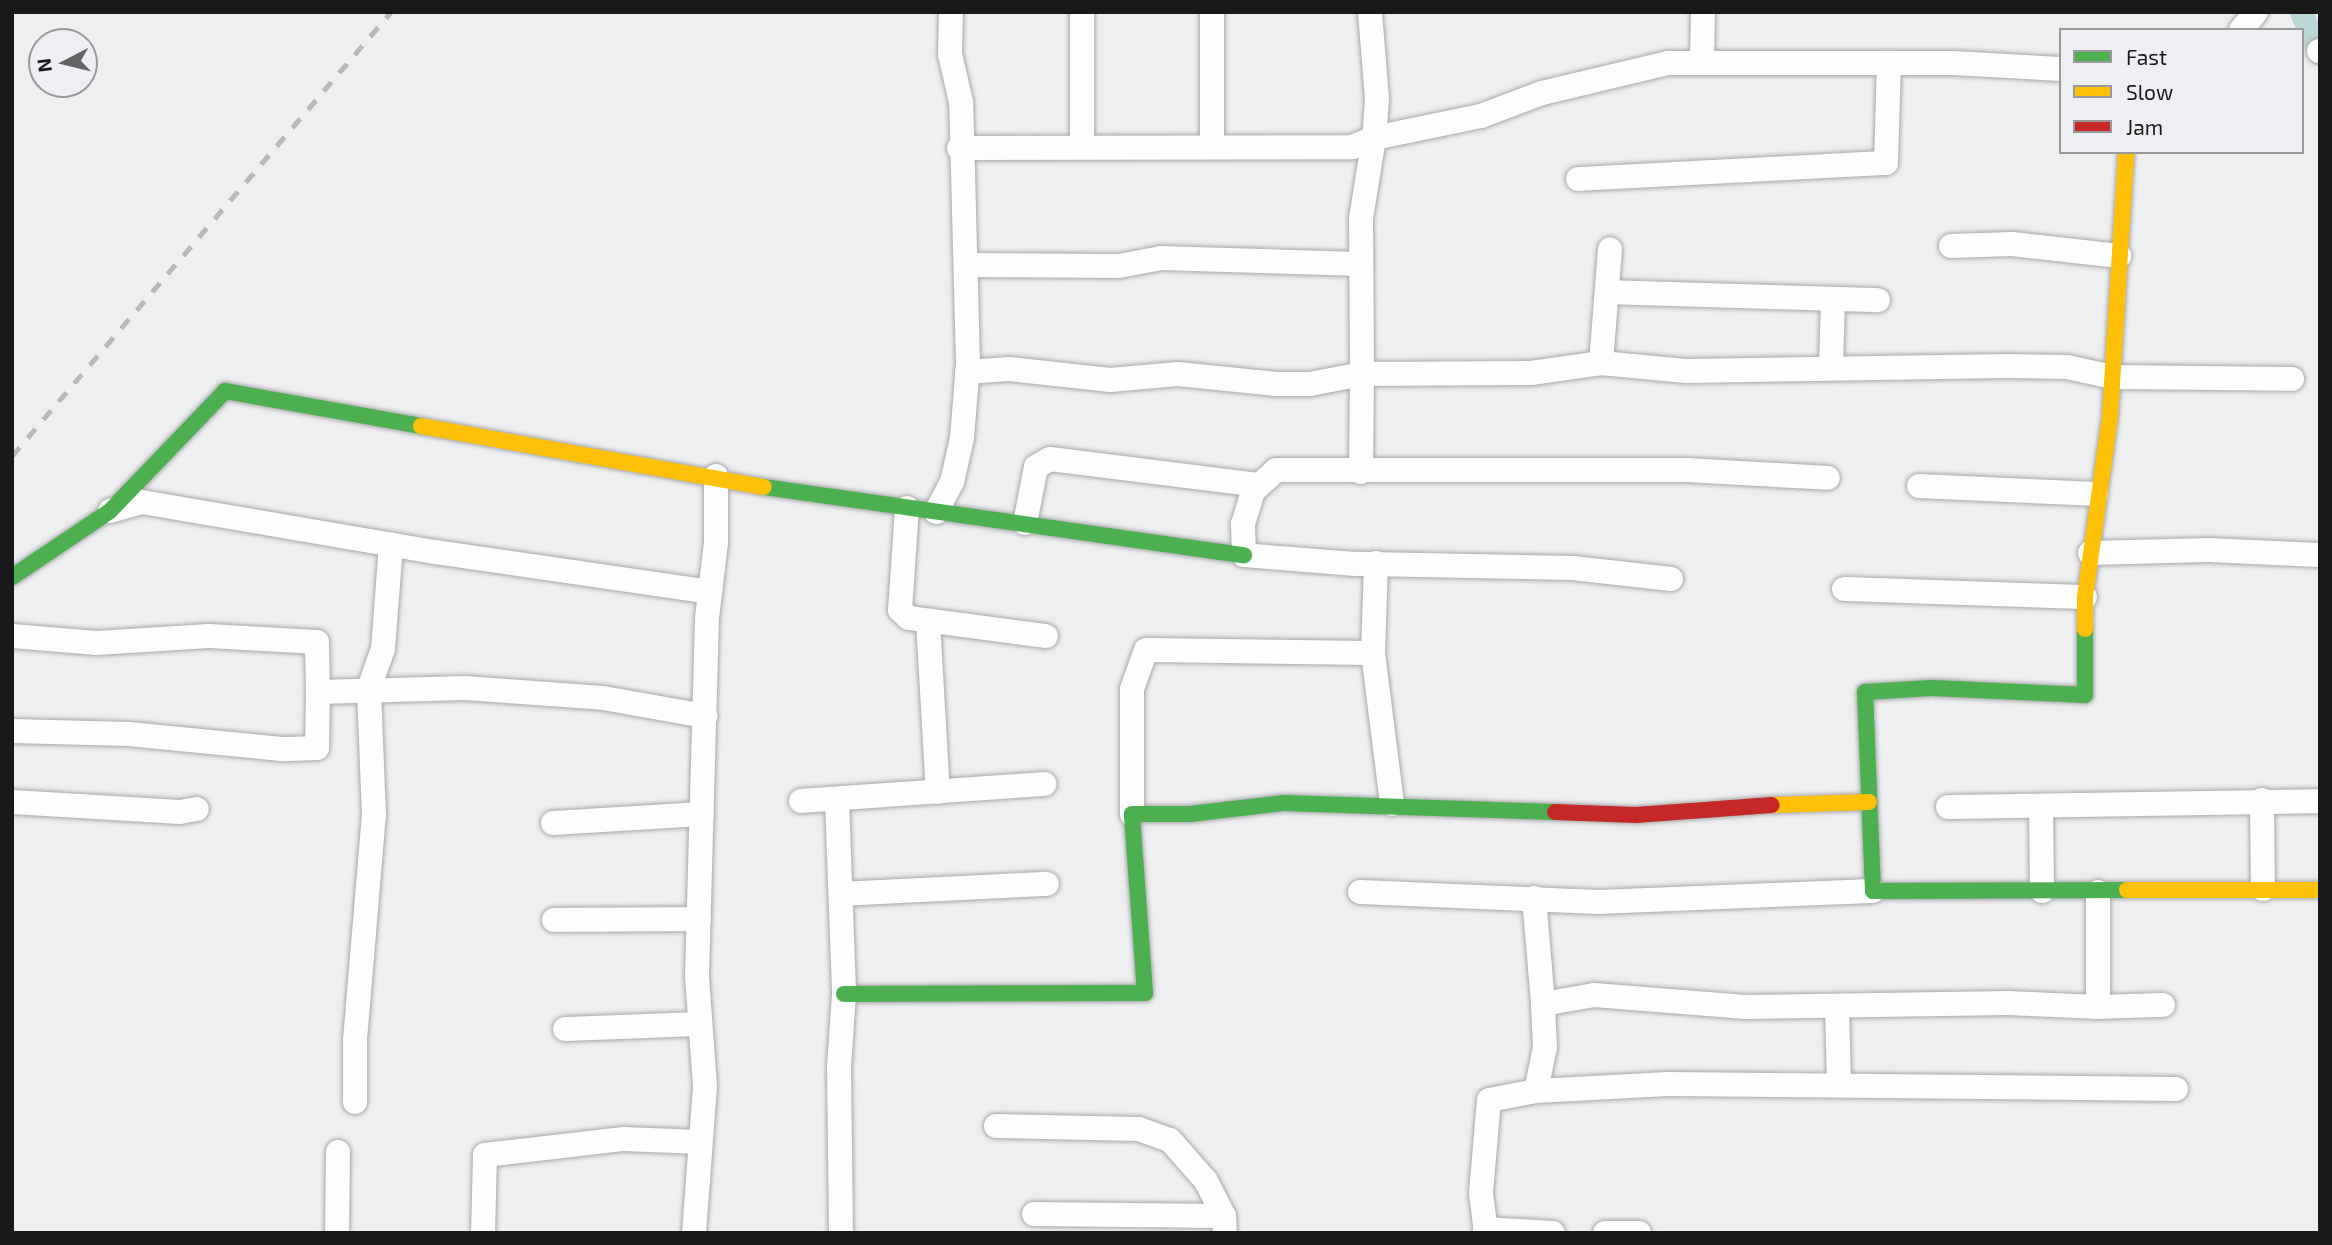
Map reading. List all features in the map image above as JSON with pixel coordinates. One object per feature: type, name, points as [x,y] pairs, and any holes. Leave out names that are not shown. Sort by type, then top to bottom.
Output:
[{"type":"street","points":[[936,512],[952,482],[962,438],[967,372],[967,264],[959,148],[961,102],[950,54],[951,12]]},
{"type":"street","points":[[1082,12],[1086,90],[1082,147]]},
{"type":"street","points":[[1212,12],[1212,145]]},
{"type":"street","points":[[1361,472],[1360,218],[1374,138],[1377,99],[1370,12]]},
{"type":"street","points":[[1702,60],[1703,12]]},
{"type":"street","points":[[2243,28],[2256,12]]},
{"type":"street","points":[[959,148],[1212,145],[1352,147],[1374,138],[1481,116],[1614,73],[1702,60],[2059,69]]},
{"type":"street","points":[[1578,179],[1886,163],[1889,64]]},
{"type":"street","points":[[1873,891],[1865,692],[1932,688],[2085,695],[2085,597],[2113,377],[2119,256],[2126,211],[2126,154]]},
{"type":"street","points":[[1951,246],[2012,244],[2119,256]]},
{"type":"street","points":[[1601,363],[1611,249]]},
{"type":"street","points":[[967,264],[1119,266],[1161,258],[1360,264]]},
{"type":"street","points":[[1607,292],[1878,300]]},
{"type":"street","points":[[1831,367],[1833,299]]},
{"type":"street","points":[[967,372],[1009,369],[1110,380],[1178,374],[1276,384],[1362,374],[1531,373],[1601,363],[1686,371],[1831,367],[2067,368],[2113,377],[2292,379]]},
{"type":"street","points":[[12,577],[110,510],[225,391],[540,450],[907,508],[1025,523],[1096,537],[1136,538],[1244,555],[1377,563],[1573,568],[1671,579]]},
{"type":"street","points":[[1025,523],[1036,467],[1050,459],[1259,485]]},
{"type":"street","points":[[1244,555],[1243,524],[1252,491],[1276,470],[1687,470],[1828,478]]},
{"type":"street","points":[[694,1233],[705,1086],[700,1024],[699,919],[716,476]]},
{"type":"street","points":[[1919,486],[2096,494]]},
{"type":"street","points":[[110,510],[142,502],[391,544],[710,592]]},
{"type":"street","points":[[907,508],[900,610],[909,618],[1046,636]]},
{"type":"street","points":[[355,1102],[355,1040],[374,815],[369,688],[383,649],[391,544]]},
{"type":"street","points":[[2090,553],[2209,550],[2319,555]]},
{"type":"street","points":[[1377,563],[1373,653],[1392,804]]},
{"type":"street","points":[[1844,589],[2085,597]]},
{"type":"street","points":[[928,621],[939,792]]},
{"type":"street","points":[[12,636],[97,643],[209,636],[317,642],[318,692],[317,748],[282,750],[129,734],[65,736],[12,731]]},
{"type":"street","points":[[844,994],[1145,993],[1132,814],[1132,689],[1146,650],[1373,653]]},
{"type":"street","points":[[318,692],[369,688],[465,688],[603,698],[705,716]]},
{"type":"street","points":[[801,801],[1044,783]]},
{"type":"street","points":[[837,800],[844,994],[839,1067],[841,1233]]},
{"type":"street","points":[[2262,800],[2263,890]]},
{"type":"street","points":[[1948,807],[2320,801]]},
{"type":"street","points":[[12,802],[180,812],[197,808]]},
{"type":"street","points":[[1132,814],[1190,814],[1284,803],[1392,804],[1636,815],[1719,806],[1869,802]]},
{"type":"street","points":[[2040,806],[2042,891]]},
{"type":"street","points":[[553,822],[702,814]]},
{"type":"street","points":[[841,894],[1047,884]]},
{"type":"street","points":[[1360,892],[1598,902],[1873,891],[2320,890]]},
{"type":"street","points":[[2098,892],[2098,1007]]},
{"type":"street","points":[[1534,898],[1544,1004],[1545,1047],[1536,1091]]},
{"type":"street","points":[[554,920],[699,919]]},
{"type":"street","points":[[1544,1004],[1594,995],[1746,1007],[2008,1003],[2098,1007],[2163,1005]]},
{"type":"street","points":[[1837,1007],[1839,1085]]},
{"type":"street","points":[[565,1029],[700,1024]]},
{"type":"street","points":[[1553,1233],[1485,1231],[1481,1179],[1489,1100],[1536,1091],[1668,1084],[2176,1089]]},
{"type":"street","points":[[996,1126],[1139,1129],[1170,1140],[1206,1181],[1225,1224],[1034,1214]]},
{"type":"street","points":[[483,1233],[485,1154],[624,1139],[700,1142]]},
{"type":"street","points":[[337,1233],[338,1152]]},
{"type":"street","points":[[1605,1233],[1639,1233]]},
{"type":"waterway","points":[[2301,12],[2320,54]]},
{"type":"railway","points":[[12,456],[391,12]]},
{"type":"traffic: fast","points":[[12,577],[110,511],[225,391],[421,426]]},
{"type":"traffic: fast","points":[[764,487],[1244,555]]},
{"type":"traffic: fast","points":[[2085,629],[2085,695],[1932,688],[1865,692],[1873,891],[2127,890]]},
{"type":"traffic: fast","points":[[844,994],[1145,993],[1132,814],[1190,814],[1284,803],[1555,812]]},
{"type":"traffic: slow","points":[[2085,629],[2085,597],[2110,416],[2126,154]]},
{"type":"traffic: slow","points":[[421,426],[764,487]]},
{"type":"traffic: slow","points":[[1772,805],[1869,802]]},
{"type":"traffic: slow","points":[[2127,890],[2320,890]]},
{"type":"traffic: jam","points":[[1555,812],[1636,815],[1772,805]]}]
